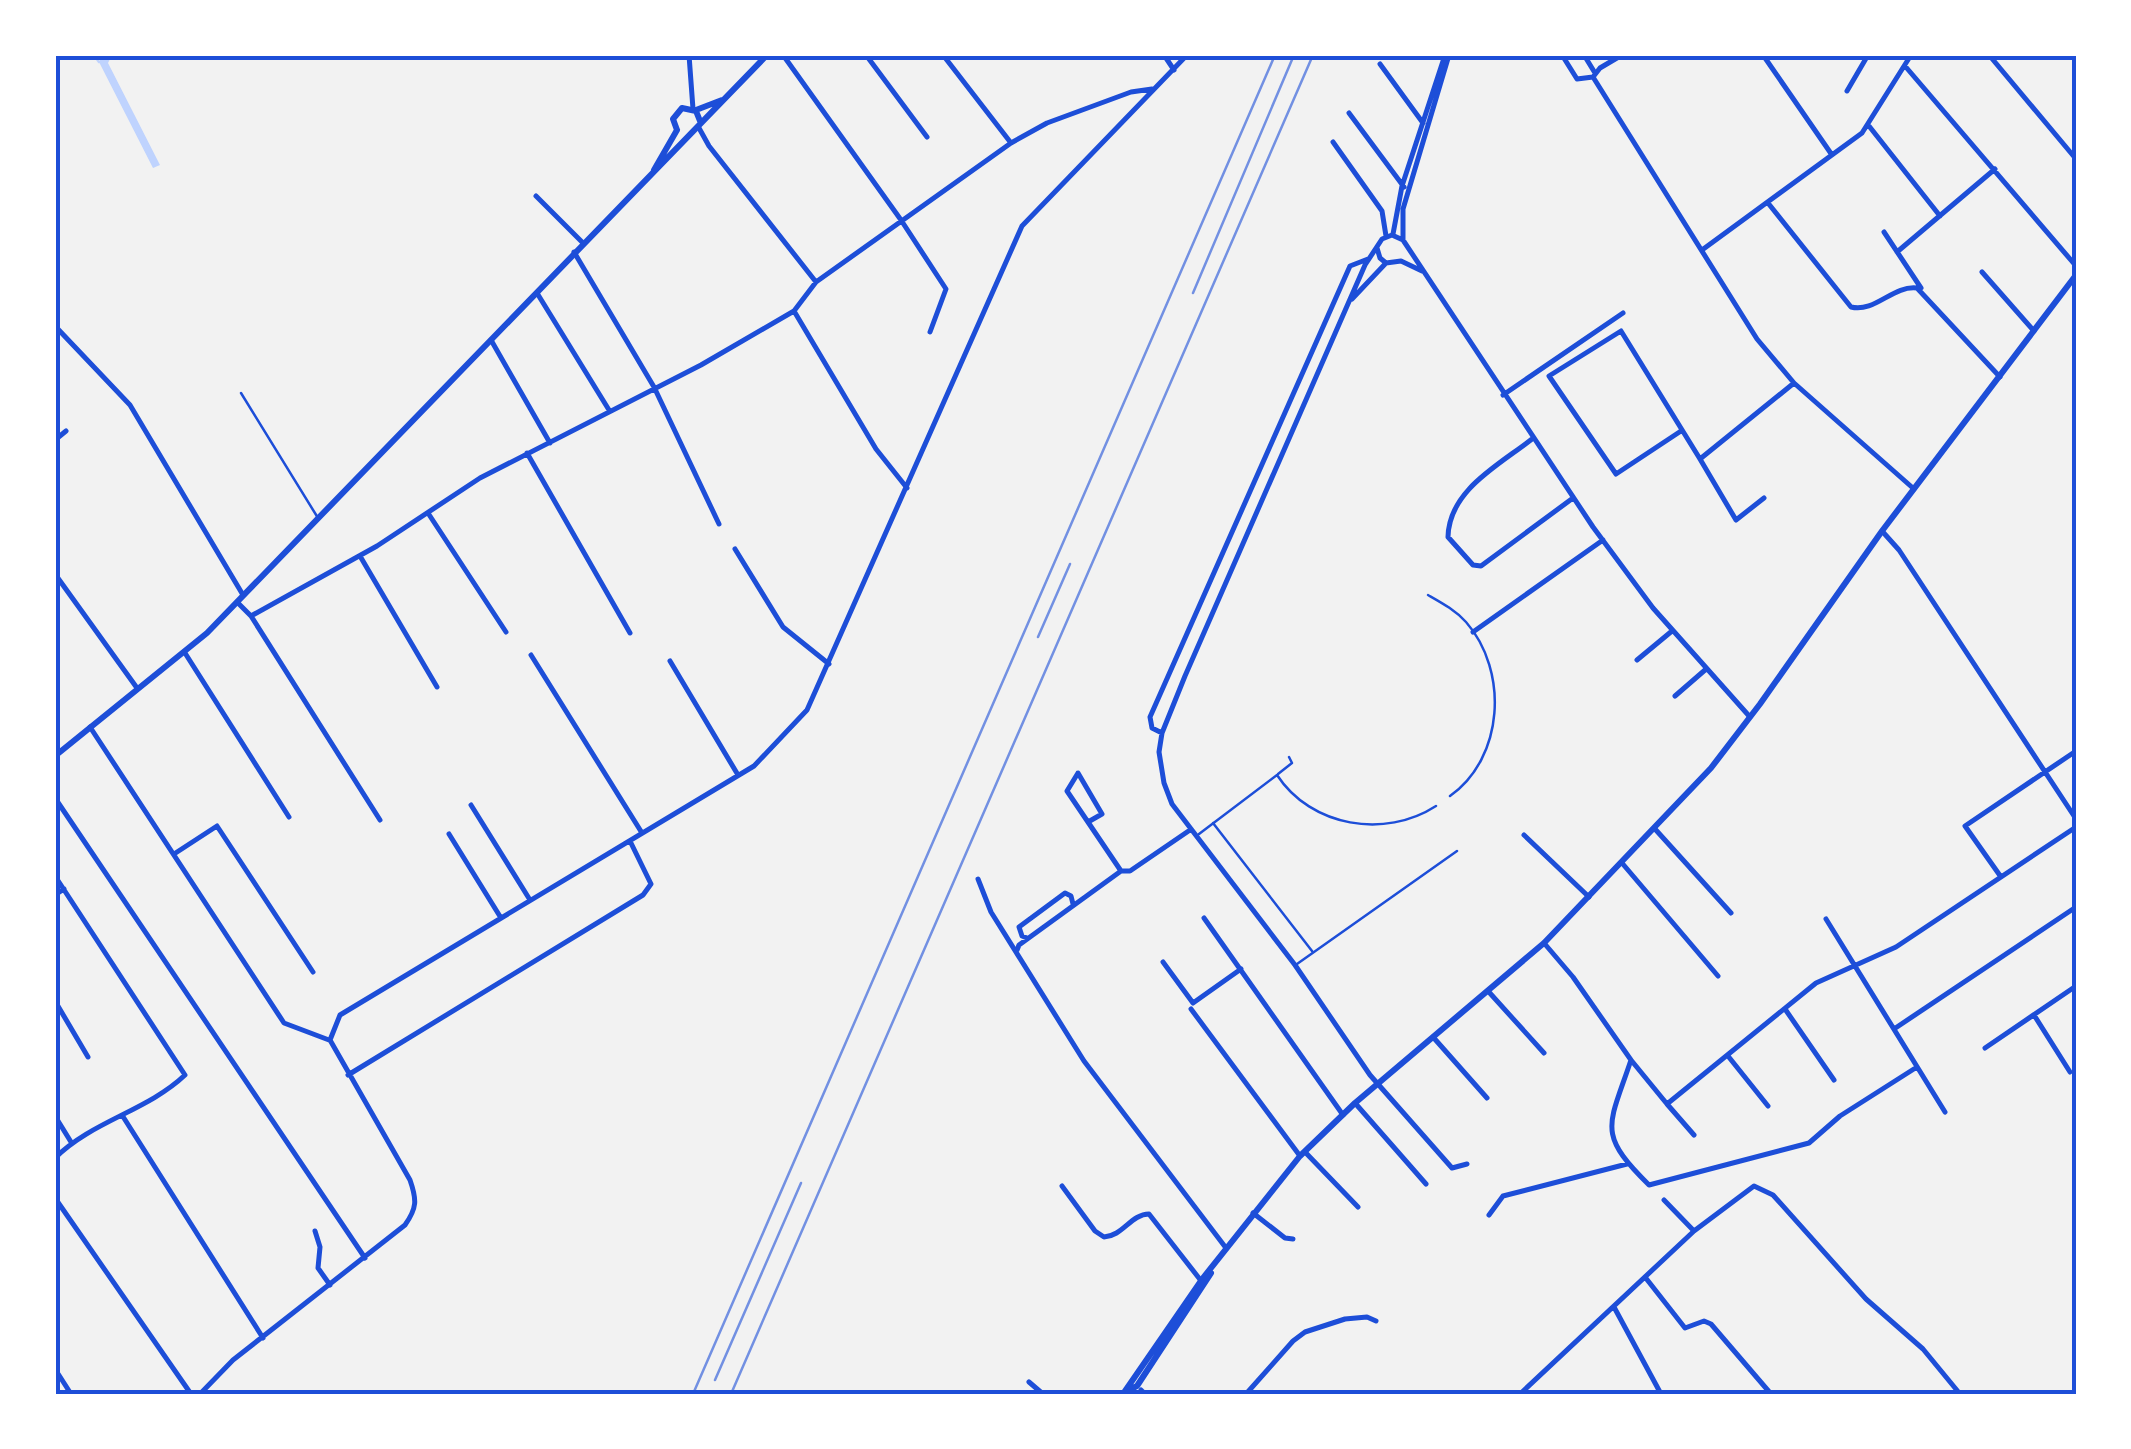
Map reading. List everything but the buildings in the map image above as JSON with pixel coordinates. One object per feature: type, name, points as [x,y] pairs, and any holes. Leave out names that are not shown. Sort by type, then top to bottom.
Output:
[{"type":"street","points":[[689,55],[691,109],[709,146],[816,282]]},
{"type":"street","points":[[55,756],[185,653],[768,55]]},
{"type":"street","points":[[783,55],[946,289],[930,332]]},
{"type":"street","points":[[866,55],[927,137]]},
{"type":"street","points":[[943,55],[1011,143]]},
{"type":"street","points":[[1164,55],[1174,70]]},
{"type":"street","points":[[200,1394],[233,1360],[405,1225],[416,1209],[410,1180],[330,1040],[334,1024],[350,1008],[754,766],[807,710],[1022,226],[1187,55]]},
{"type":"street","points":[[1562,55],[1577,80],[1594,75],[1622,55]]},
{"type":"street","points":[[1584,55],[1757,339],[1794,383],[1914,489]]},
{"type":"street","points":[[1763,55],[1832,155]]},
{"type":"street","points":[[1847,91],[1868,55]]},
{"type":"street","points":[[1702,250],[1869,126],[1911,55]]},
{"type":"street","points":[[1989,55],[2076,160]]},
{"type":"street","points":[[1401,261],[1403,209],[1445,58]]},
{"type":"street","points":[[1380,64],[1425,126]]},
{"type":"street","points":[[1905,66],[2076,266]]},
{"type":"street","points":[[251,616],[360,556],[480,478],[701,366],[794,310],[816,282],[1011,143],[1048,122],[1131,92],[1153,90]]},
{"type":"street","points":[[654,171],[677,130],[674,116],[727,97]]},
{"type":"street","points":[[1349,113],[1408,193]]},
{"type":"street","points":[[1425,126],[1402,186],[1389,235],[1368,258],[1167,719],[1159,752],[1172,804],[1295,965],[1378,1084],[1452,1168],[1468,1164]]},
{"type":"street","points":[[1869,126],[1940,216]]},
{"type":"street","points":[[677,130],[688,135]]},
{"type":"street","points":[[1333,142],[1382,212],[1389,235],[1404,243],[1603,540],[1672,631],[1750,718]]},
{"type":"street","points":[[1897,252],[1995,168]]},
{"type":"street","points":[[536,196],[583,243]]},
{"type":"street","points":[[1768,203],[1851,307],[1863,309],[1907,288],[1922,291]]},
{"type":"street","points":[[1884,232],[1922,291],[2000,376]]},
{"type":"street","points":[[1377,248],[1386,263]]},
{"type":"street","points":[[574,252],[654,388],[719,524]]},
{"type":"street","points":[[1162,734],[1149,722],[1157,702],[1350,266],[1368,258]]},
{"type":"street","points":[[1348,306],[1386,263],[1401,261],[1424,272]]},
{"type":"street","points":[[1982,272],[2034,331]]},
{"type":"street","points":[[1134,1392],[1218,1259],[1302,1154],[1544,942],[1711,768],[1882,530],[2076,276]]},
{"type":"street","points":[[536,292],[609,410]]},
{"type":"street","points":[[794,310],[876,449],[908,488]]},
{"type":"street","points":[[1504,395],[1623,313]]},
{"type":"street","points":[[55,326],[130,405],[243,595]]},
{"type":"street","points":[[1681,431],[1616,474],[1549,376],[1621,331],[1736,520],[1764,498]]},
{"type":"street","points":[[491,340],[550,443]]},
{"type":"street","points":[[1700,459],[1794,383]]},
{"type":"street","points":[[55,440],[66,431]]},
{"type":"street","points":[[1532,439],[1467,488],[1449,526],[1448,538],[1473,565],[1481,566],[1574,498]]},
{"type":"street","points":[[527,453],[630,633]]},
{"type":"street","points":[[428,513],[506,632]]},
{"type":"street","points":[[1667,1104],[1816,983],[1896,947],[2076,823],[1882,530]]},
{"type":"street","points":[[1473,632],[1603,540]]},
{"type":"street","points":[[735,549],[783,627],[829,664]]},
{"type":"street","points":[[360,556],[438,687]]},
{"type":"street","points":[[55,574],[139,691]]},
{"type":"street","points":[[236,602],[251,616],[380,820]]},
{"type":"street","points":[[1638,660],[1672,631]]},
{"type":"street","points":[[185,653],[289,816]]},
{"type":"street","points":[[531,655],[642,833]]},
{"type":"street","points":[[670,661],[738,776]]},
{"type":"street","points":[[1675,696],[1705,670]]},
{"type":"street","points":[[1157,702],[1158,714],[1167,719]]},
{"type":"street","points":[[90,727],[284,1023],[330,1040]]},
{"type":"street","points":[[2001,878],[1965,826],[2076,751]]},
{"type":"street","points":[[1088,822],[1102,814],[1078,774],[1067,791],[1121,871]]},
{"type":"street","points":[[55,798],[365,1258]]},
{"type":"street","points":[[471,805],[530,900]]},
{"type":"street","points":[[174,854],[217,826],[313,972]]},
{"type":"street","points":[[1655,829],[1732,913]]},
{"type":"street","points":[[1017,953],[1018,945],[1121,871],[1130,871],[1192,833]]},
{"type":"street","points":[[450,834],[501,918]]},
{"type":"street","points":[[1524,835],[1589,897]]},
{"type":"street","points":[[348,1075],[643,895],[650,884],[647,871],[629,840]]},
{"type":"street","points":[[1622,862],[1718,976]]},
{"type":"street","points":[[55,876],[186,1075],[169,1091],[71,1142],[55,1158]]},
{"type":"street","points":[[978,879],[983,897],[1109,1098],[1226,1248]]},
{"type":"street","points":[[55,894],[64,888]]},
{"type":"street","points":[[1030,937],[1023,938],[1019,927],[1065,893],[1074,901],[1072,907]]},
{"type":"street","points":[[1894,1029],[2076,908]]},
{"type":"street","points":[[1204,918],[1342,1115]]},
{"type":"street","points":[[1826,920],[1946,1112]]},
{"type":"street","points":[[1544,942],[1631,1060],[1694,1135]]},
{"type":"street","points":[[1163,962],[1193,1004],[1241,969]]},
{"type":"street","points":[[1985,1048],[2076,986]]},
{"type":"street","points":[[1488,992],[1544,1052]]},
{"type":"street","points":[[55,1001],[88,1058]]},
{"type":"street","points":[[1191,1009],[1302,1154],[1358,1207]]},
{"type":"street","points":[[1785,1009],[1834,1080]]},
{"type":"street","points":[[2034,1015],[2070,1072]]},
{"type":"street","points":[[1433,1037],[1487,1098]]},
{"type":"street","points":[[1728,1056],[1768,1106]]},
{"type":"street","points":[[1631,1060],[1612,1128],[1614,1146],[1649,1185],[1809,1143],[1840,1116],[1917,1067]]},
{"type":"street","points":[[1355,1104],[1426,1184]]},
{"type":"street","points":[[122,1115],[263,1338]]},
{"type":"street","points":[[55,1116],[71,1142]]},
{"type":"street","points":[[1488,1215],[1503,1196],[1628,1164]]},
{"type":"street","points":[[1062,1186],[1095,1231],[1104,1237],[1113,1236],[1140,1214],[1149,1214],[1202,1283]]},
{"type":"street","points":[[1520,1394],[1694,1231],[1758,1186],[1768,1191],[1866,1300],[1923,1348],[1960,1394]]},
{"type":"street","points":[[55,1198],[191,1394]]},
{"type":"street","points":[[1664,1200],[1694,1231]]},
{"type":"street","points":[[1253,1213],[1285,1238],[1293,1239]]},
{"type":"street","points":[[315,1231],[320,1246],[318,1268],[330,1285]]},
{"type":"street","points":[[1645,1277],[1683,1327],[1690,1329],[1708,1322],[1771,1394]]},
{"type":"street","points":[[1134,1392],[1149,1355],[1202,1283]]},
{"type":"street","points":[[1614,1307],[1661,1394]]},
{"type":"street","points":[[1246,1394],[1305,1332],[1345,1319],[1367,1317],[1376,1321]]},
{"type":"street","points":[[1134,1392],[1149,1355]]},
{"type":"street","points":[[55,1369],[71,1394]]},
{"type":"street","points":[[1029,1382],[1043,1394]]},
{"type":"lane","points":[[241,393],[318,520]]},
{"type":"lane","points":[[1428,595],[1449,606],[1473,632],[1495,695],[1493,728],[1476,768],[1450,796]]},
{"type":"lane","points":[[1192,833],[1214,823],[1292,763],[1289,757]]},
{"type":"lane","points":[[1277,774],[1313,809],[1358,824],[1398,823],[1436,806]]},
{"type":"lane","points":[[1214,823],[1313,952]]},
{"type":"lane","points":[[1295,965],[1457,851]]},
{"type":"water","points":[[103,55],[112,55],[108,63],[160,165],[153,168],[99,62]]},
{"type":"waterway","points":[[94,55],[99,62]]},
{"type":"railway","points":[[693,1394],[1275,55]]},
{"type":"railway","points":[[1193,293],[1294,55]]},
{"type":"railway","points":[[731,1394],[1313,55]]},
{"type":"railway","points":[[1038,637],[1070,564]]},
{"type":"railway","points":[[715,1380],[801,1183]]}]
